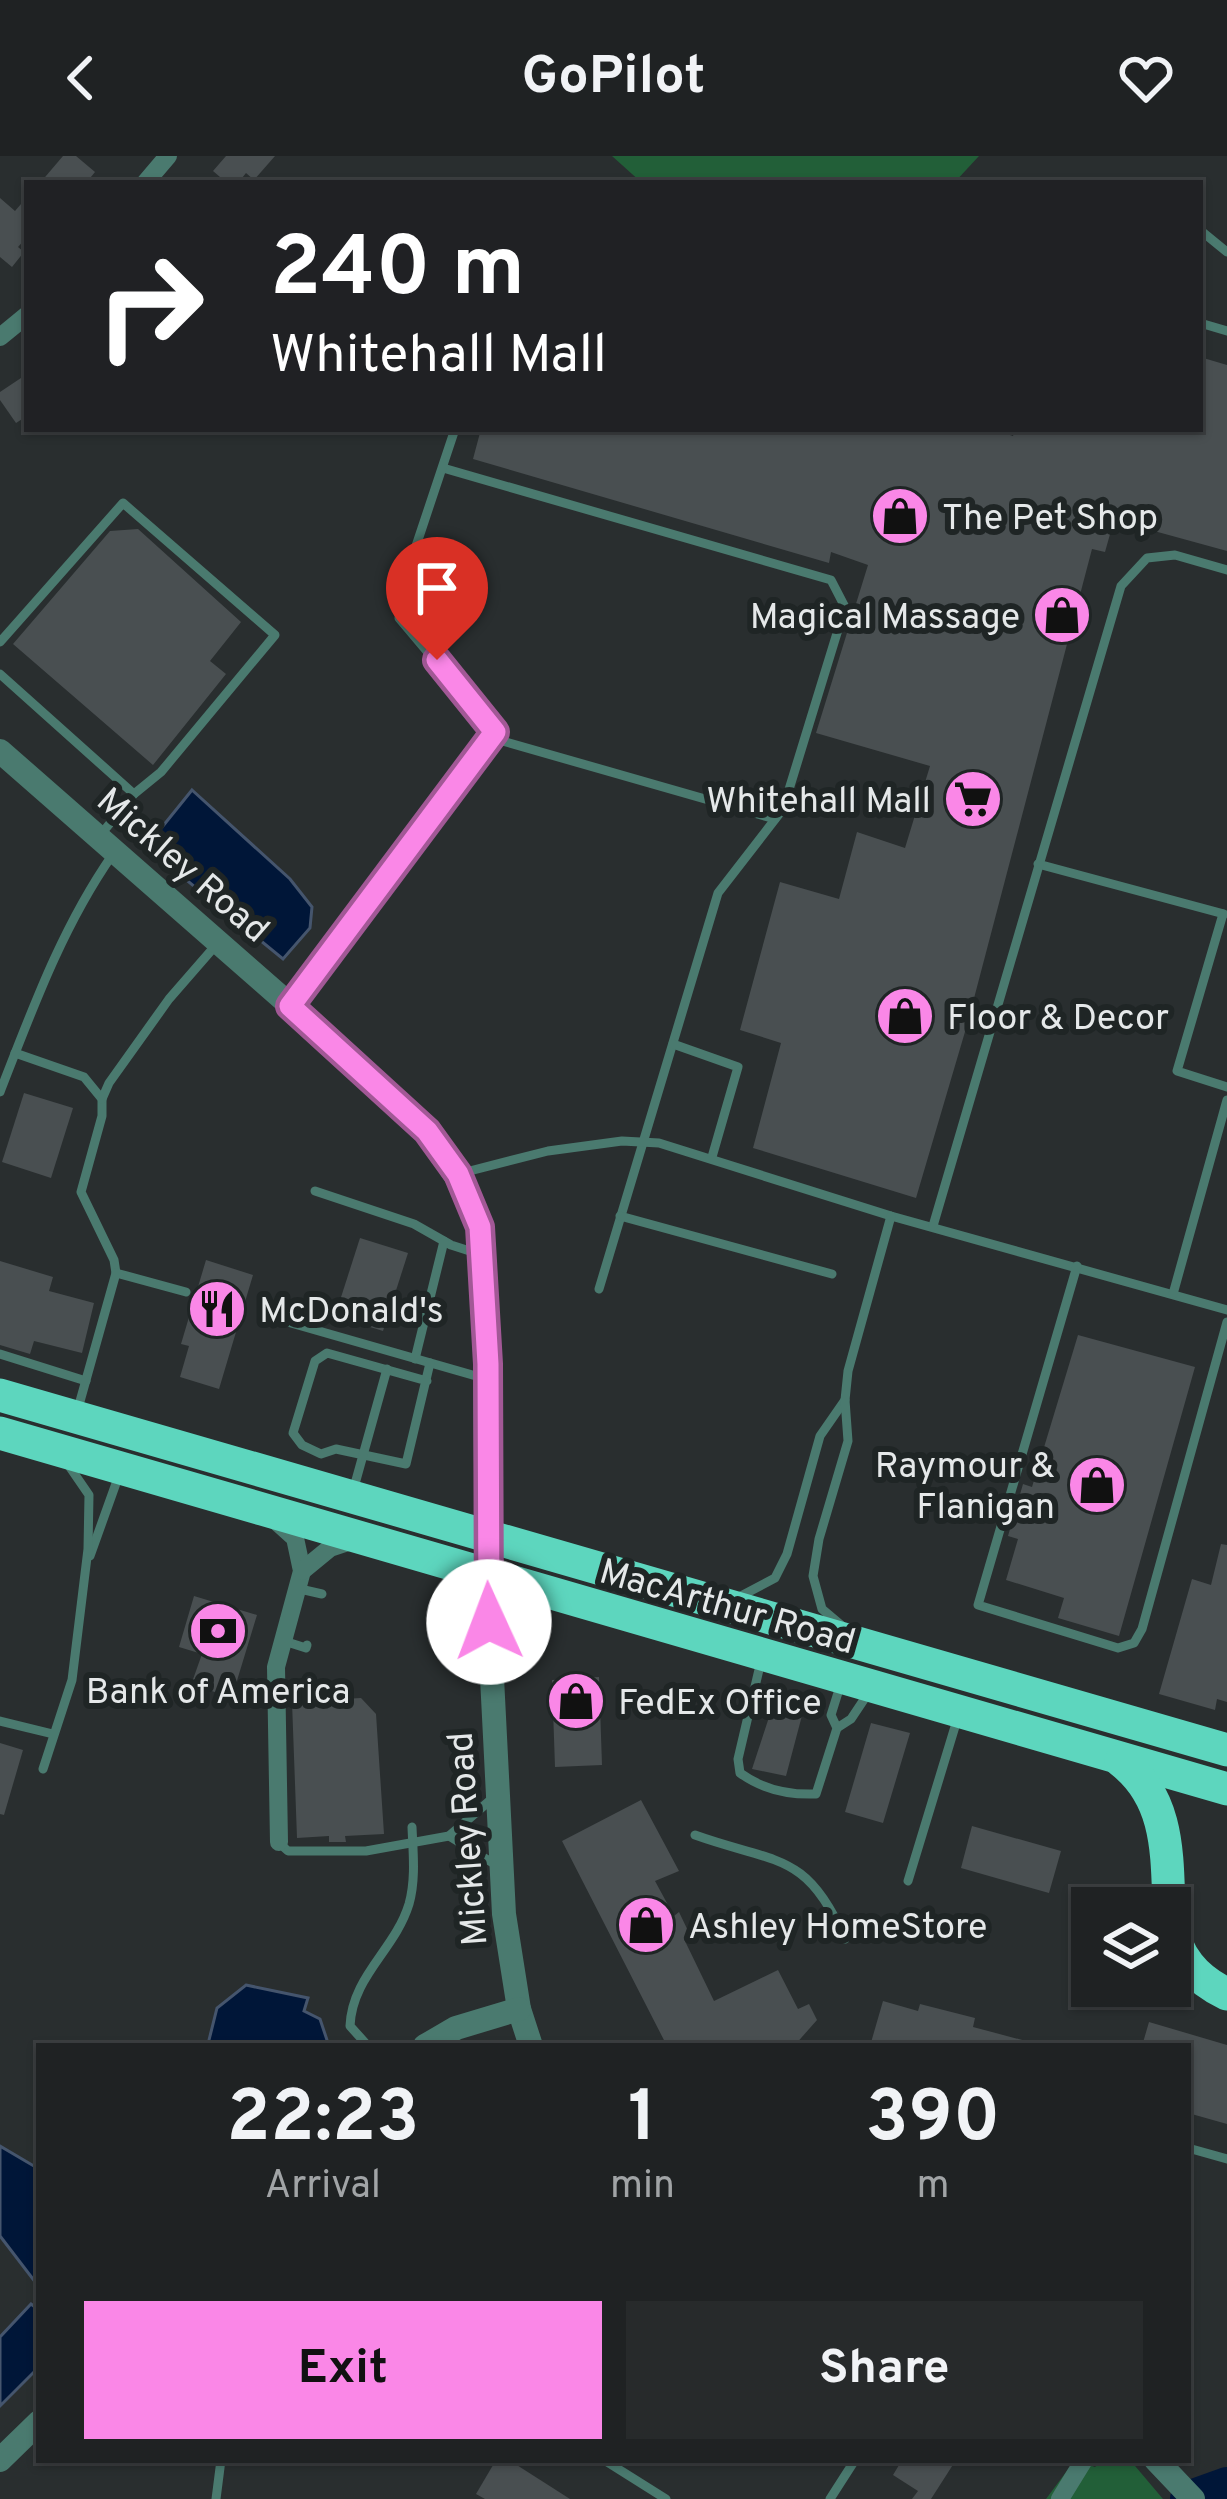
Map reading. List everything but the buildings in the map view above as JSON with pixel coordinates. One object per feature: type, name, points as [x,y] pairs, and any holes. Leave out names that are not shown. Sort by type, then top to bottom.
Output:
[{"type":"highway","name":"MacArthur Road","points":[[0,1395],[1227,1750]]},
{"type":"highway","name":"MacArthur Road","points":[[0,1433],[1227,1789]]},
{"type":"highway","points":[[1114,1756],[1146,1785],[1157,1806],[1163,1824],[1168,1887]]},
{"type":"highway","points":[[1191,1969],[1227,1994]]},
{"type":"street","points":[[148,180],[168,156]]},
{"type":"street","points":[[0,337],[24,317]]},
{"type":"street","name":"Mickley Road","points":[[0,751],[427,1131],[458,1174],[480,1227],[488,1379],[487,1575],[501,1868],[506,1937],[519,2008],[531,2043]]},
{"type":"street","points":[[262,1509],[295,1538],[284,1641],[267,1693],[279,1842]]},
{"type":"street","points":[[294,1581],[330,1548],[361,1538]]},
{"type":"street","points":[[430,2043],[456,2028],[519,2008]]},
{"type":"street","points":[[0,2460],[36,2425]]},
{"type":"street","points":[[1060,2499],[1082,2463]]},
{"type":"street","points":[[1159,2463],[1193,2499]]},
{"type":"lane","points":[[1203,232],[1227,252]]},
{"type":"lane","points":[[290,1006],[495,732],[399,618],[414,552],[454,432]]},
{"type":"lane","points":[[442,467],[831,580],[845,607],[783,809],[718,893],[599,1289]]},
{"type":"lane","points":[[0,642],[123,503],[275,635],[160,772],[134,794],[53,960],[0,1092]]},
{"type":"lane","points":[[933,1226],[1120,586],[1147,558],[1175,555],[1227,569]]},
{"type":"lane","points":[[0,674],[134,794]]},
{"type":"lane","points":[[491,738],[775,819]]},
{"type":"lane","points":[[1039,864],[1225,914],[1178,1072],[1227,1087]]},
{"type":"lane","points":[[76,1417],[116,1274],[82,1192],[102,1099],[169,999],[218,943]]},
{"type":"lane","points":[[673,1044],[738,1067],[712,1157]]},
{"type":"lane","points":[[15,1053],[84,1076],[102,1099]]},
{"type":"lane","points":[[1173,1294],[1227,1100]]},
{"type":"lane","points":[[458,1174],[548,1151],[622,1142],[659,1143],[891,1216],[1227,1310]]},
{"type":"lane","points":[[315,1191],[414,1224],[484,1255]]},
{"type":"lane","points":[[620,1216],[832,1274]]},
{"type":"lane","points":[[868,1648],[822,1609],[813,1576],[848,1441],[848,1371],[891,1216]]},
{"type":"lane","points":[[415,1359],[444,1241]]},
{"type":"lane","points":[[1077,1266],[978,1605],[1118,1648],[1134,1643],[1142,1629],[1227,1322]]},
{"type":"lane","points":[[116,1274],[185,1292]]},
{"type":"lane","points":[[277,1319],[488,1379]]},
{"type":"lane","points":[[427,1381],[328,1353],[315,1361],[293,1433],[302,1445],[321,1454],[336,1449],[406,1464],[427,1381],[430,1363]]},
{"type":"lane","points":[[0,1354],[86,1381]]},
{"type":"lane","points":[[351,1497],[387,1370]]},
{"type":"lane","points":[[717,1604],[755,1591],[775,1578],[787,1554],[820,1436],[845,1400]]},
{"type":"lane","points":[[43,1768],[72,1680],[89,1495],[55,1449]]},
{"type":"lane","points":[[86,1566],[121,1468]]},
{"type":"lane","points":[[294,1581],[322,1594]]},
{"type":"lane","points":[[284,1641],[307,1645]]},
{"type":"lane","points":[[762,1656],[738,1760],[740,1773],[754,1784],[796,1795],[816,1794],[837,1728],[851,1719],[857,1683]]},
{"type":"lane","points":[[837,1728],[831,1715],[857,1683]]},
{"type":"lane","points":[[908,1881],[959,1712]]},
{"type":"lane","points":[[0,1721],[53,1734]]},
{"type":"lane","points":[[279,1842],[287,1852],[366,1851],[449,1836],[498,1793]]},
{"type":"lane","points":[[365,2043],[350,2026],[351,2006],[358,1985],[408,1907],[414,1877],[412,1826]]},
{"type":"lane","points":[[695,1835],[795,1868],[820,1889],[845,1939]]},
{"type":"lane","points":[[449,1836],[501,1868]]},
{"type":"lane","points":[[1191,2149],[1227,2159]]},
{"type":"lane","points":[[216,2499],[220,2463]]},
{"type":"lane","points":[[609,2463],[665,2499]]},
{"type":"lane","points":[[830,2499],[852,2463]]},
{"type":"green space","points":[[612,156],[979,156],[957,180],[639,180]]},
{"type":"green space","points":[[1073,2463],[1095,2467],[1133,2463],[1163,2499],[1046,2499]]},
{"type":"water","points":[[192,790],[290,879],[312,907],[310,928],[283,959],[146,847]]},
{"type":"water","points":[[246,1985],[308,1998],[304,2011],[320,2019],[328,2043],[212,2043],[217,2008]]},
{"type":"water","points":[[0,2146],[36,2167],[36,2283],[0,2236]]},
{"type":"water","points":[[31,2304],[36,2308],[36,2370],[0,2406],[0,2337]]},
{"type":"waterway","points":[[1188,2499],[1227,2485]]},
{"type":"place","name":"The Pet Shop","points":[[900,516]]},
{"type":"place","name":"Magical Massage","points":[[1062,615]]},
{"type":"place","name":"Whitehall Mall","points":[[973,799]]},
{"type":"place","name":"Floor & Decor","points":[[905,1016]]},
{"type":"place","name":"McDonald's","points":[[217,1309]]},
{"type":"place","name":"Raymour & Flanigan","points":[[1097,1485]]},
{"type":"place","name":"Bank of America","points":[[218,1631]]},
{"type":"place","name":"FedEx Office","points":[[576,1701]]},
{"type":"place","name":"Ashley HomeStore","points":[[646,1925]]},
{"type":"route","points":[[437,660],[495,732],[290,1006],[427,1131],[458,1174],[480,1227],[488,1364],[489,1622]]}]
